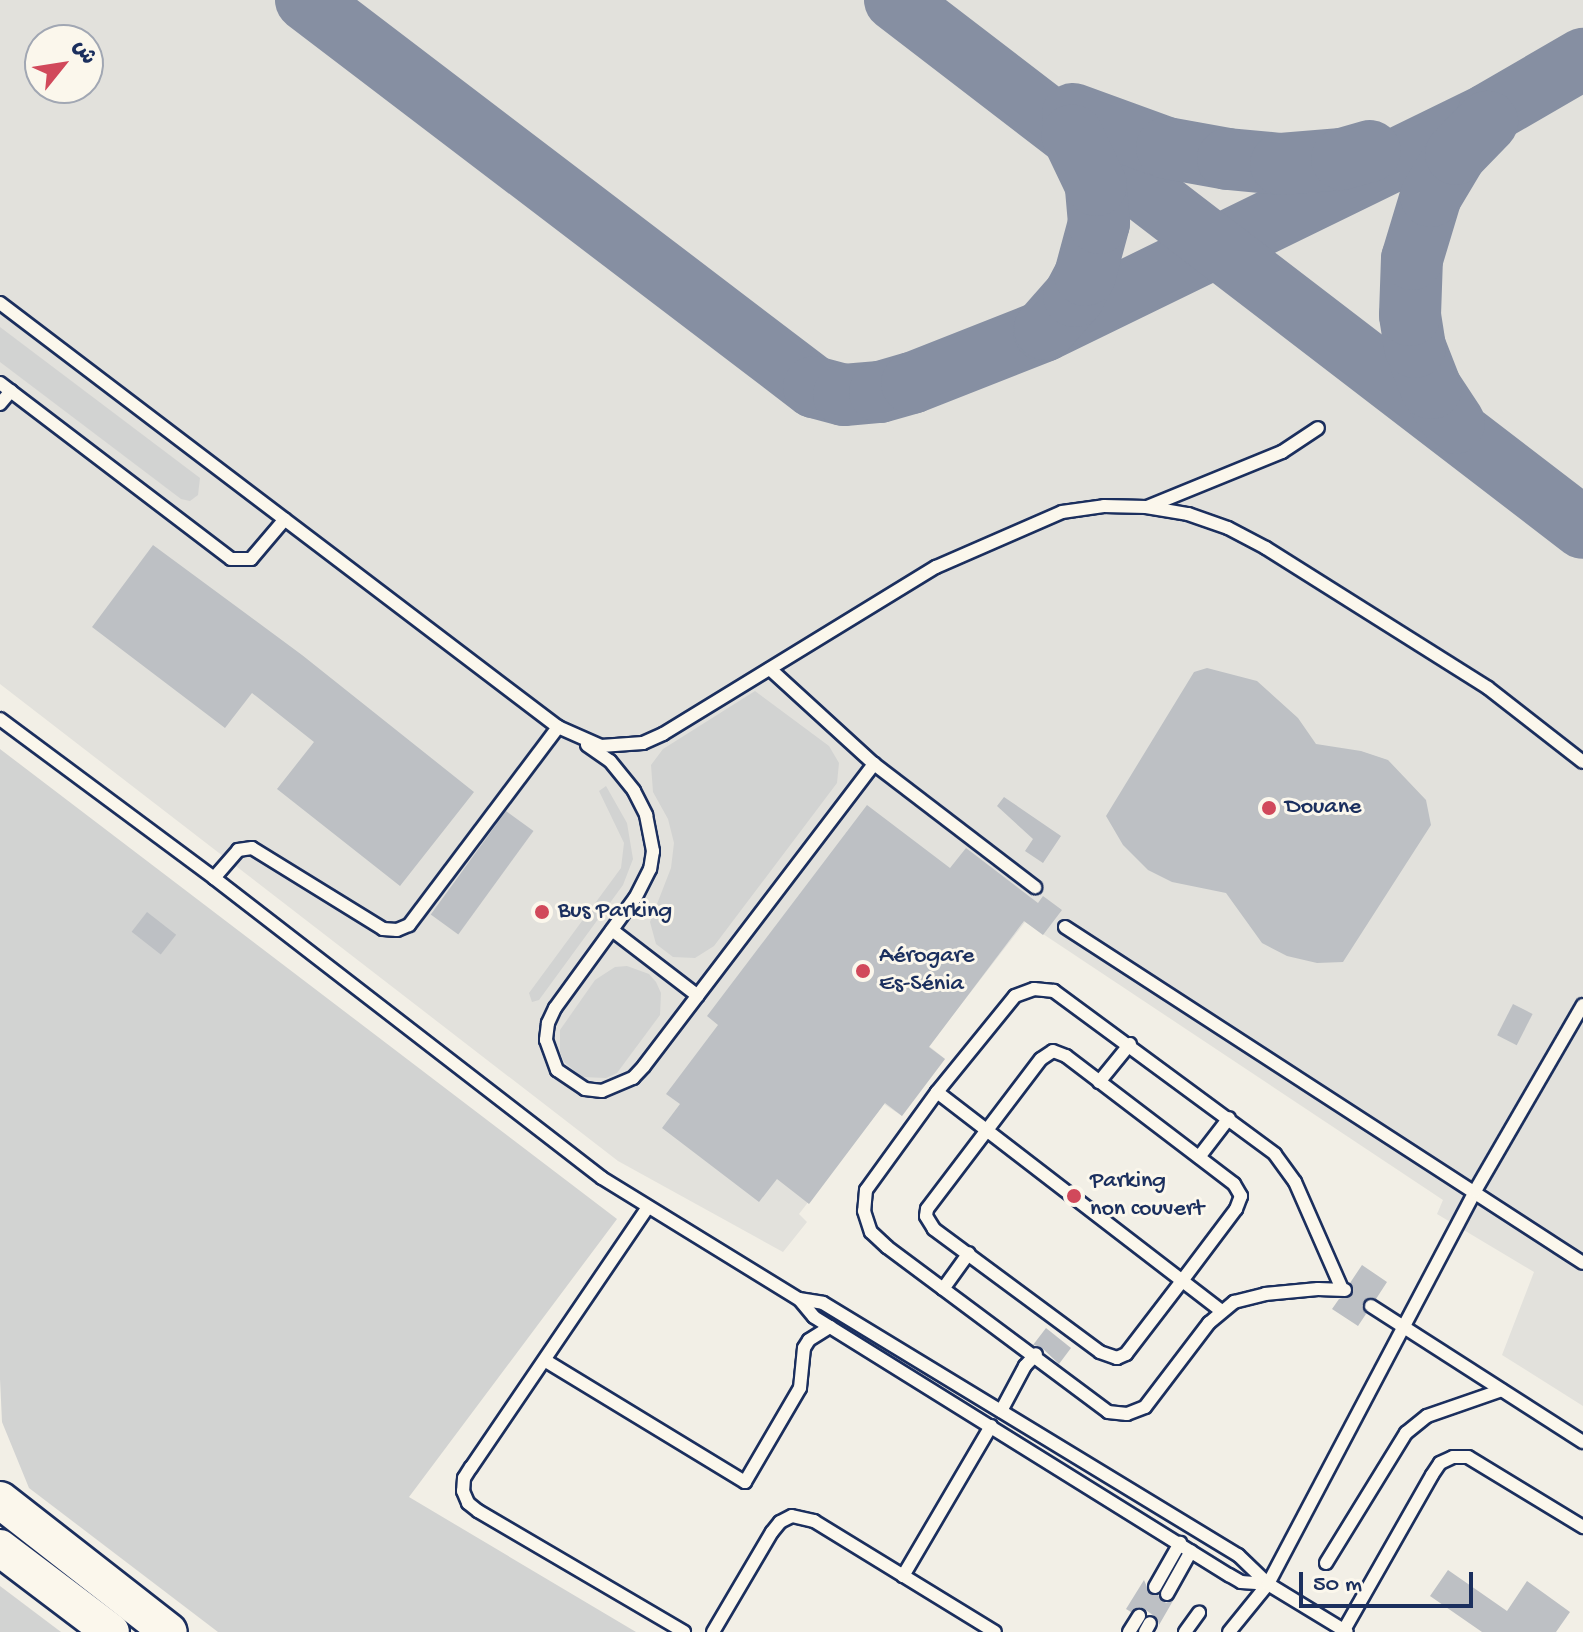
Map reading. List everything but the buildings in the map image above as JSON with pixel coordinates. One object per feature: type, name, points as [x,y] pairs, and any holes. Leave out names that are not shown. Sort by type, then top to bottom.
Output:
[{"type":"street","points":[[0,1500],[169,1632]]},
{"type":"street","points":[[0,1548],[111,1632]]},
{"type":"lane","points":[[0,303],[623,775],[646,815],[653,851],[644,884],[555,1008],[548,1023],[546,1040],[550,1056],[569,1081],[585,1089],[602,1091],[618,1087],[633,1078],[874,764]]},
{"type":"lane","points":[[0,404],[5,387],[231,559],[251,559],[285,519]]},
{"type":"lane","points":[[1146,507],[1274,456],[1318,428]]},
{"type":"lane","points":[[578,739],[601,746],[643,743],[936,567],[1062,512],[1104,506],[1146,507],[1188,514],[1228,528],[1266,548],[1488,688],[1583,762]]},
{"type":"lane","points":[[770,669],[874,764],[1035,887]]},
{"type":"lane","points":[[0,719],[214,878],[602,1178],[799,1299],[823,1303],[1238,1555],[1268,1584],[1346,1631],[1432,1475],[1440,1463],[1453,1457],[1468,1457],[1583,1527]]},
{"type":"lane","points":[[214,878],[238,850],[252,848],[383,929],[397,930],[409,925],[558,727]]},
{"type":"lane","points":[[1065,927],[1583,1263]]},
{"type":"lane","points":[[612,930],[698,996]]},
{"type":"lane","points":[[1034,989],[1054,991],[1262,1142],[1286,1167],[1344,1289],[1250,1296],[1220,1310],[1145,1407],[1127,1414],[1108,1412],[871,1232],[864,1211],[866,1190],[937,1092],[1015,996],[1034,989]]},
{"type":"lane","points":[[1229,1632],[1268,1584],[1402,1324],[1583,1005]]},
{"type":"lane","points":[[1099,1082],[1130,1044]]},
{"type":"lane","points":[[1060,1052],[1099,1082],[1234,1184],[1241,1196],[1236,1209],[1182,1281],[1126,1354],[1117,1358],[1108,1357],[1063,1333],[969,1253],[928,1224],[926,1216],[927,1209],[1046,1053],[1060,1052]]},
{"type":"lane","points":[[937,1092],[1220,1310]]},
{"type":"lane","points":[[1199,1157],[1229,1118]]},
{"type":"lane","points":[[648,1207],[464,1478],[463,1491],[468,1503],[684,1632]]},
{"type":"lane","points":[[943,1289],[969,1253]]},
{"type":"lane","points":[[799,1299],[808,1312],[830,1327],[1241,1582],[1268,1584]]},
{"type":"lane","points":[[1371,1306],[1583,1442]]},
{"type":"lane","points":[[546,1361],[745,1482],[800,1388],[804,1348],[830,1327]]},
{"type":"lane","points":[[1001,1411],[1034,1355]]},
{"type":"lane","points":[[903,1372],[911,1357]]},
{"type":"lane","points":[[1326,1563],[1406,1433],[1427,1416],[1502,1390]]},
{"type":"lane","points":[[903,1576],[991,1426]]},
{"type":"lane","points":[[713,1632],[772,1532],[780,1522],[792,1516],[814,1521],[995,1632]]},
{"type":"lane","points":[[1161,1591],[1186,1547]]},
{"type":"lane","points":[[1185,1632],[1199,1613]]},
{"type":"lane","points":[[1129,1632],[1144,1624]]},
{"type":"shaded area","points":[[0,0],[1583,0],[1583,1406],[1502,1355],[1534,1272],[1437,1214],[1443,1200],[1025,922],[929,1046],[945,1059],[902,1116],[884,1104],[799,1214],[807,1222],[783,1252],[618,1161],[0,684]]},
{"type":"shaded area","points":[[0,327],[200,478],[198,495],[190,501],[181,499],[0,362]]},
{"type":"shaded area","points":[[755,691],[829,746],[839,763],[837,783],[714,946],[695,958],[673,957],[656,944],[650,922],[671,868],[674,843],[668,819],[653,792],[651,765],[663,749]]},
{"type":"shaded area","points":[[0,749],[617,1219],[409,1497],[636,1632],[218,1632],[29,1488],[2,1422],[0,1379]]},
{"type":"shaded area","points":[[606,786],[627,823],[633,859],[623,885],[539,1000],[532,1002],[529,993],[621,868],[624,843],[599,791]]},
{"type":"shaded area","points":[[627,966],[649,974],[656,982],[661,993],[660,1015],[617,1073],[606,1078],[582,1077],[564,1062],[560,1052],[560,1030],[595,980],[615,967]]},
{"type":"shaded area","points":[[0,1586],[61,1632],[0,1632]]},
{"type":"taxiway","points":[[306,0],[814,387],[844,395],[880,392],[912,383],[1044,331],[1488,114],[1583,59]]},
{"type":"taxiway","points":[[895,0],[1583,528]]},
{"type":"taxiway","points":[[1073,114],[1167,148],[1228,159],[1281,164],[1342,159],[1370,151]]},
{"type":"taxiway","points":[[1454,423],[1431,388],[1415,347],[1410,315],[1412,259],[1431,196],[1456,154],[1487,122]]},
{"type":"taxiway","points":[[1045,329],[1074,296],[1085,275],[1099,223],[1096,185],[1072,135]]},
{"type":"place","name":"Douane","points":[[1269,808]]},
{"type":"place","name":"Bus Parking","points":[[542,912]]},
{"type":"place","name":"Aérogare Es-Sénia","points":[[863,971]]},
{"type":"place","name":"Parking non couvert","points":[[1074,1196]]}]
